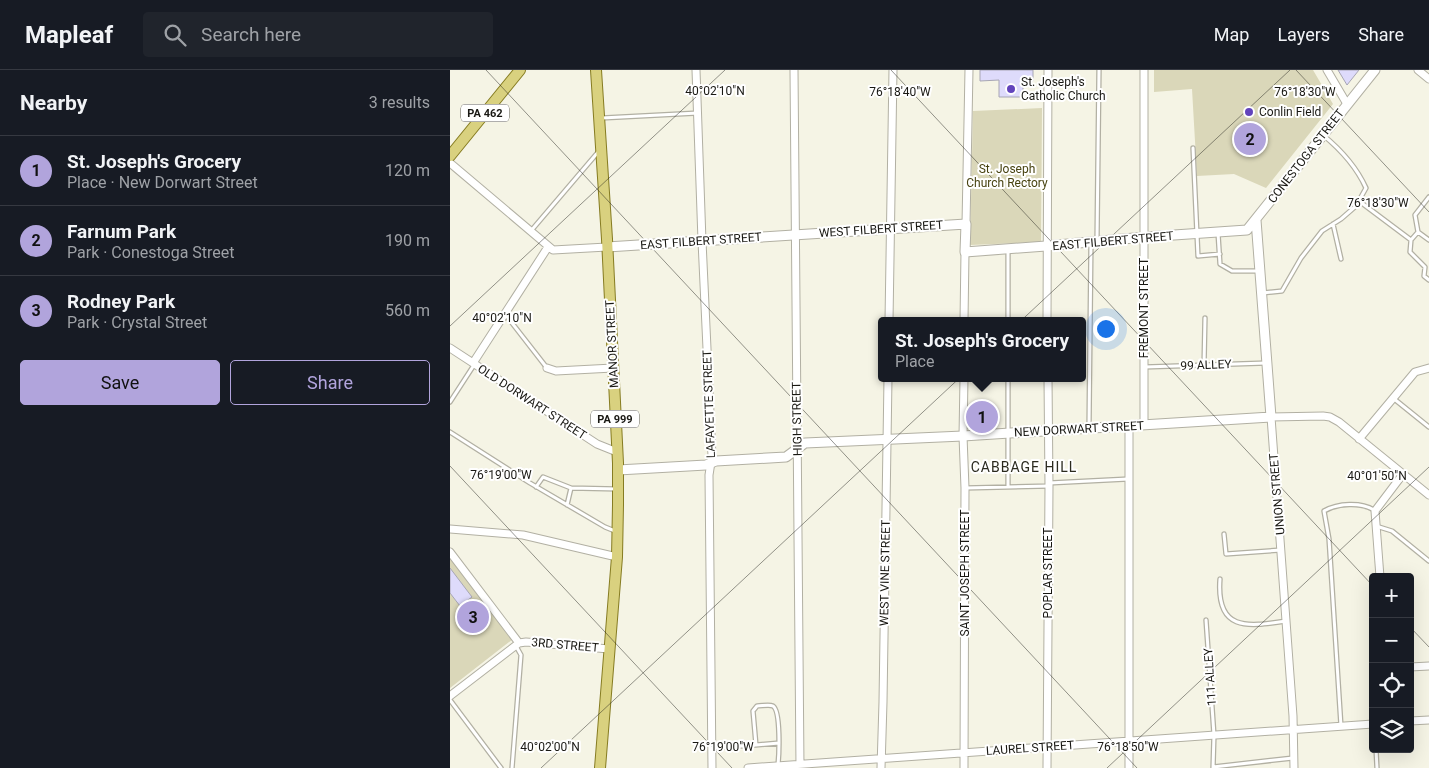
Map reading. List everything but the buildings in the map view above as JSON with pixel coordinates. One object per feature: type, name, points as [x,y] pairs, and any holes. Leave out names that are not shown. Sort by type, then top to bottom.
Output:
[{"type":"main road","name":"PA 462","points":[[450,156],[520,70]]},
{"type":"main road","name":"MANOR STREET","points":[[596,70],[618,470],[617,557],[600,768]]},
{"type":"street","name":"LAFAYETTE STREET","points":[[696,70],[712,456],[709,475],[712,768]]},
{"type":"street","name":"HIGH STREET","points":[[794,70],[800,766]]},
{"type":"street","points":[[889,317],[893,70]]},
{"type":"street","points":[[964,317],[969,70]]},
{"type":"street","points":[[1047,317],[1048,70]]},
{"type":"street","name":"FREMONT STREET","points":[[1144,70],[1144,425]]},
{"type":"street","points":[[1327,70],[1347,104]]},
{"type":"street","name":"CONESTOGA STREET","points":[[1256,220],[1375,70]]},
{"type":"street","points":[[1418,70],[1429,79]]},
{"type":"street","points":[[450,163],[553,250],[607,247]]},
{"type":"street","name":"EAST FILBERT STREET","points":[[965,252],[1247,230],[1256,220]]},
{"type":"street","name":"UNION STREET","points":[[1256,220],[1287,621],[1294,729],[1294,768]]},
{"type":"street","name":"WEST FILBERT STREET","points":[[796,235],[966,224]]},
{"type":"street","name":"EAST FILBERT STREET","points":[[607,247],[796,235]]},
{"type":"street","points":[[473,364],[548,247]]},
{"type":"street","name":"OLD DORWART STREET","points":[[450,348],[597,444],[617,452]]},
{"type":"street","points":[[547,368],[556,371],[613,368]]},
{"type":"street","points":[[1359,439],[1415,372],[1427,368]]},
{"type":"street","name":"WEST VINE STREET","points":[[881,768],[888,382]]},
{"type":"street","name":"SAINT JOSEPH STREET","points":[[964,382],[964,768]]},
{"type":"street","name":"POPLAR STREET","points":[[1047,768],[1048,382]]},
{"type":"street","name":"NEW DORWART STREET","points":[[618,470],[706,465],[716,461],[786,458],[805,444],[1271,417],[1330,417],[1429,495]]},
{"type":"street","points":[[1129,768],[1130,426]]},
{"type":"street","points":[[1380,573],[1375,511],[1403,474]]},
{"type":"street","points":[[450,529],[523,535],[617,557]]},
{"type":"street","points":[[450,552],[517,644]]},
{"type":"street","name":"3RD STREET","points":[[450,696],[517,644],[526,642],[609,649]]},
{"type":"street","points":[[1414,666],[1429,666]]},
{"type":"street","points":[[1414,721],[1429,720]]},
{"type":"street","name":"LAUREL STREET","points":[[748,768],[800,766],[1047,746],[1369,724]]},
{"type":"lane","points":[[1089,428],[1099,70]]},
{"type":"lane","points":[[599,118],[698,113]]},
{"type":"lane","points":[[1262,293],[1282,291],[1301,258],[1322,231],[1356,206],[1366,188],[1361,176],[1332,142],[1323,135]]},
{"type":"lane","points":[[530,232],[601,148]]},
{"type":"lane","points":[[1193,148],[1198,256],[1220,254]]},
{"type":"lane","points":[[1429,197],[1415,215],[1418,232],[1429,240]]},
{"type":"lane","points":[[1359,201],[1411,240]]},
{"type":"lane","points":[[1333,224],[1341,259]]},
{"type":"lane","points":[[1218,232],[1220,264],[1232,271],[1261,271]]},
{"type":"lane","points":[[1418,232],[1411,240],[1410,252],[1425,266],[1424,276],[1429,280]]},
{"type":"lane","points":[[1008,249],[1008,317]]},
{"type":"lane","points":[[504,314],[547,368]]},
{"type":"lane","points":[[1204,365],[1205,318]]},
{"type":"lane","name":"99 ALLEY","points":[[1144,367],[1267,362]]},
{"type":"lane","points":[[450,402],[473,364]]},
{"type":"lane","points":[[1008,382],[1008,487]]},
{"type":"lane","points":[[1393,398],[1429,427]]},
{"type":"lane","points":[[450,432],[536,487],[605,527],[618,531]]},
{"type":"lane","points":[[536,487],[543,476],[571,488],[618,489]]},
{"type":"lane","points":[[965,488],[1049,485],[1130,479]]},
{"type":"lane","points":[[567,505],[571,488]]},
{"type":"lane","points":[[1341,726],[1329,539],[1324,511],[1334,507],[1366,505],[1375,511]]},
{"type":"lane","points":[[1375,526],[1392,531],[1429,561]]},
{"type":"lane","points":[[1224,534],[1226,554],[1281,550]]},
{"type":"lane","points":[[1220,578],[1221,604],[1226,614],[1236,623],[1243,625],[1287,621]]},
{"type":"lane","name":"111 ALLEY","points":[[1206,620],[1214,735],[1213,767]]},
{"type":"lane","points":[[512,768],[520,655],[517,644]]},
{"type":"lane","points":[[450,700],[501,768]]},
{"type":"lane","points":[[756,745],[753,712],[757,706],[771,705],[775,707],[777,712],[778,766]]},
{"type":"lane","points":[[712,748],[779,743]]},
{"type":"lane","points":[[1376,753],[1377,768]]},
{"type":"lane","points":[[1213,767],[1294,758]]},
{"type":"green space","points":[[1154,70],[1313,70],[1333,104],[1266,188],[1234,174],[1197,176],[1192,89],[1154,92]]},
{"type":"green space","name":"St. Joseph Church Rectory","points":[[1042,108],[1041,242],[970,245],[973,111]]},
{"type":"green space","points":[[450,557],[513,639],[450,688]]},
{"type":"place","name":"St. Joseph's Catholic Church","points":[[1011,89]]},
{"type":"place","name":"Conlin Field","points":[[1249,112]]},
{"type":"place","name":"Farnum Park","points":[[1250,139]]},
{"type":"place","name":"St. Joseph's Grocery","points":[[982,417]]},
{"type":"place","name":"Rodney Park","points":[[473,617]]},
{"type":"district","name":"CABBAGE HILL","points":[[1024,467]]}]
